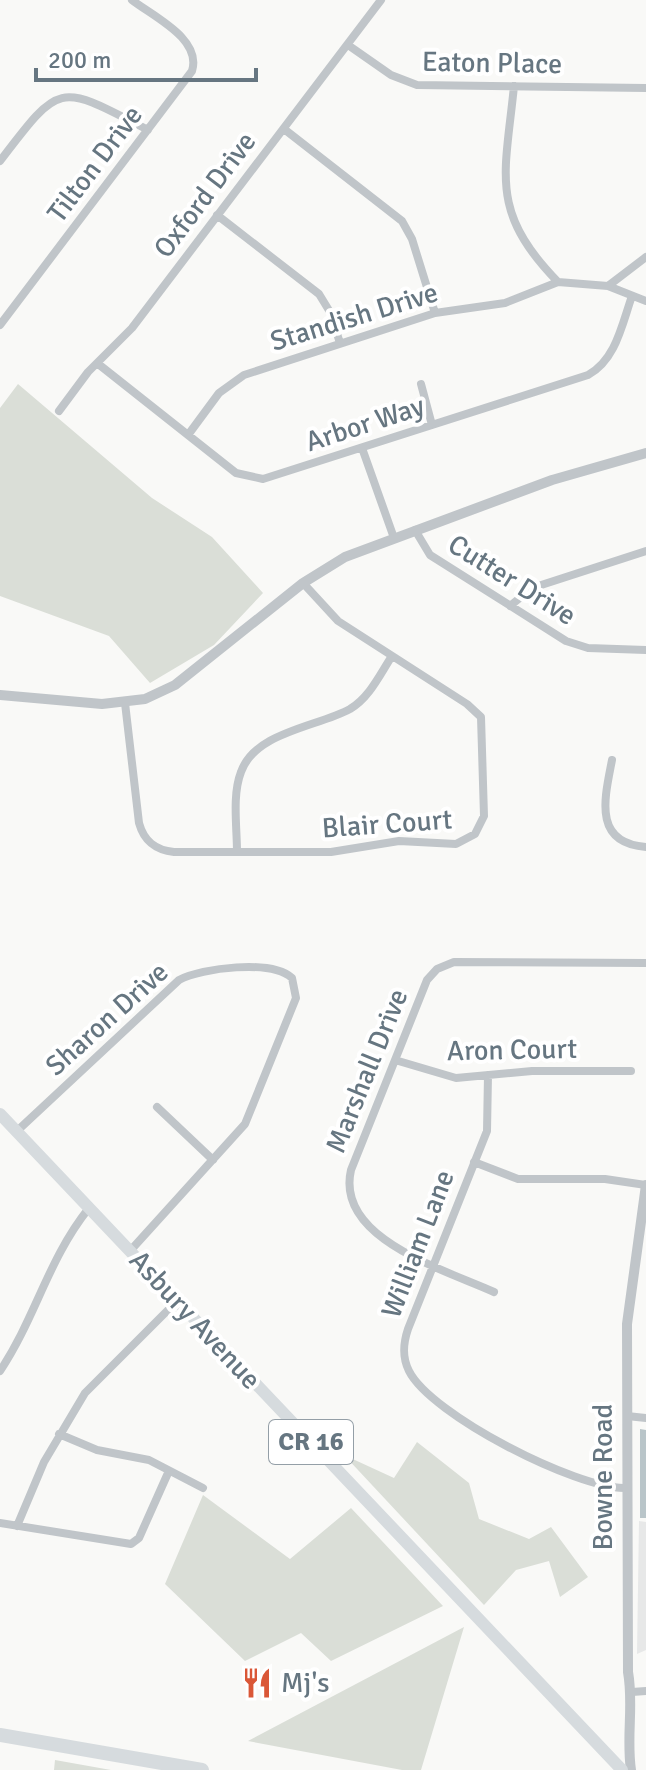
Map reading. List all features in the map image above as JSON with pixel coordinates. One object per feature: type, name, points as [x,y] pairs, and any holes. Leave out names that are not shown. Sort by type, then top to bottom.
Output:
[{"type":"highway","points":[[0,1735],[202,1770]]},
{"type":"main road","name":"Asbury Avenue","points":[[0,1114],[622,1770]]},
{"type":"street","name":"Tilton Drive","points":[[0,325],[188,78],[195,59],[187,42],[132,0]]},
{"type":"street","name":"Oxford Drive","points":[[59,411],[97,363],[132,328],[381,0]]},
{"type":"street","name":"Eaton Place","points":[[348,45],[391,75],[417,85],[646,88]]},
{"type":"street","points":[[514,86],[504,176],[506,201],[514,226],[531,254],[558,282],[608,286],[646,301]]},
{"type":"street","points":[[0,161],[37,112],[58,98],[82,98],[148,130]]},
{"type":"street","points":[[284,129],[402,221],[412,239],[435,313]]},
{"type":"street","points":[[217,215],[319,294],[330,312],[340,343]]},
{"type":"street","points":[[608,286],[646,257]]},
{"type":"street","name":"Standish Drive","points":[[188,435],[214,398],[237,380],[435,313],[505,303],[558,282]]},
{"type":"street","name":"Arbor Way","points":[[97,363],[236,473],[252,479],[270,478],[594,372],[613,350],[632,296]]},
{"type":"street","points":[[421,384],[432,425]]},
{"type":"street","points":[[362,448],[394,538]]},
{"type":"street","points":[[0,695],[125,703],[145,699],[175,685],[303,583],[345,557],[552,480],[646,453]]},
{"type":"street","name":"Cutter Drive","points":[[415,530],[430,555],[574,645],[646,650]]},
{"type":"street","points":[[510,606],[532,588],[646,551]]},
{"type":"street","name":"Blair Court","points":[[125,703],[139,823],[146,840],[165,851],[331,852],[399,841],[456,844],[469,839],[478,830],[484,816],[481,717],[467,704],[338,621],[303,583]]},
{"type":"street","points":[[237,852],[238,783],[247,760],[264,745],[353,707],[369,692],[392,656]]},
{"type":"street","points":[[612,760],[605,792],[606,819],[619,838],[646,847]]},
{"type":"street","name":"Marshall Drive","points":[[494,1292],[433,1266],[368,1226],[350,1198],[351,1170],[427,980],[441,966],[459,962],[646,963]]},
{"type":"street","name":"Sharon Drive","points":[[17,1131],[179,980],[199,971],[218,969],[278,969],[292,978],[296,998],[249,1117],[130,1251]]},
{"type":"street","name":"Aron Court","points":[[395,1060],[445,1076],[532,1071],[631,1071]]},
{"type":"street","name":"William Lane","points":[[488,1075],[489,1121],[405,1338],[406,1363],[414,1379],[485,1436],[596,1486],[625,1488]]},
{"type":"street","points":[[157,1107],[213,1160]]},
{"type":"street","points":[[474,1162],[518,1179],[605,1179],[646,1185]]},
{"type":"street","name":"Bowne Road","points":[[631,1770],[627,1735],[632,1692],[628,1672],[625,1488],[627,1324],[646,1185]]},
{"type":"street","points":[[0,1371],[30,1323],[53,1262],[89,1208]]},
{"type":"street","points":[[17,1526],[59,1434],[96,1378],[177,1301]]},
{"type":"street","points":[[627,1416],[646,1418]]},
{"type":"street","points":[[59,1434],[97,1450],[139,1456],[203,1488]]},
{"type":"street","points":[[0,1523],[131,1544],[139,1538],[168,1473]]},
{"type":"street","points":[[632,1692],[646,1691]]},
{"type":"shaded area","points":[[18,384],[152,498],[212,537],[263,593],[214,645],[150,683],[109,636],[0,596],[0,408]]},
{"type":"shaded area","points":[[640,1429],[646,1430],[646,1518],[640,1518]]},
{"type":"shaded area","points":[[417,1442],[469,1483],[479,1519],[529,1539],[551,1527],[588,1577],[560,1597],[549,1561],[516,1570],[484,1605],[344,1455],[394,1478]]},
{"type":"shaded area","points":[[203,1495],[290,1559],[351,1508],[443,1606],[331,1661],[301,1633],[245,1661],[165,1584]]},
{"type":"shaded area","points":[[639,1521],[646,1522],[646,1650],[637,1654]]},
{"type":"shaded area","points":[[464,1627],[421,1770],[402,1770],[248,1741]]},
{"type":"shaded area","points":[[55,1760],[111,1770],[54,1770]]},
{"type":"place","name":"Mj's","points":[[257,1683]]}]
